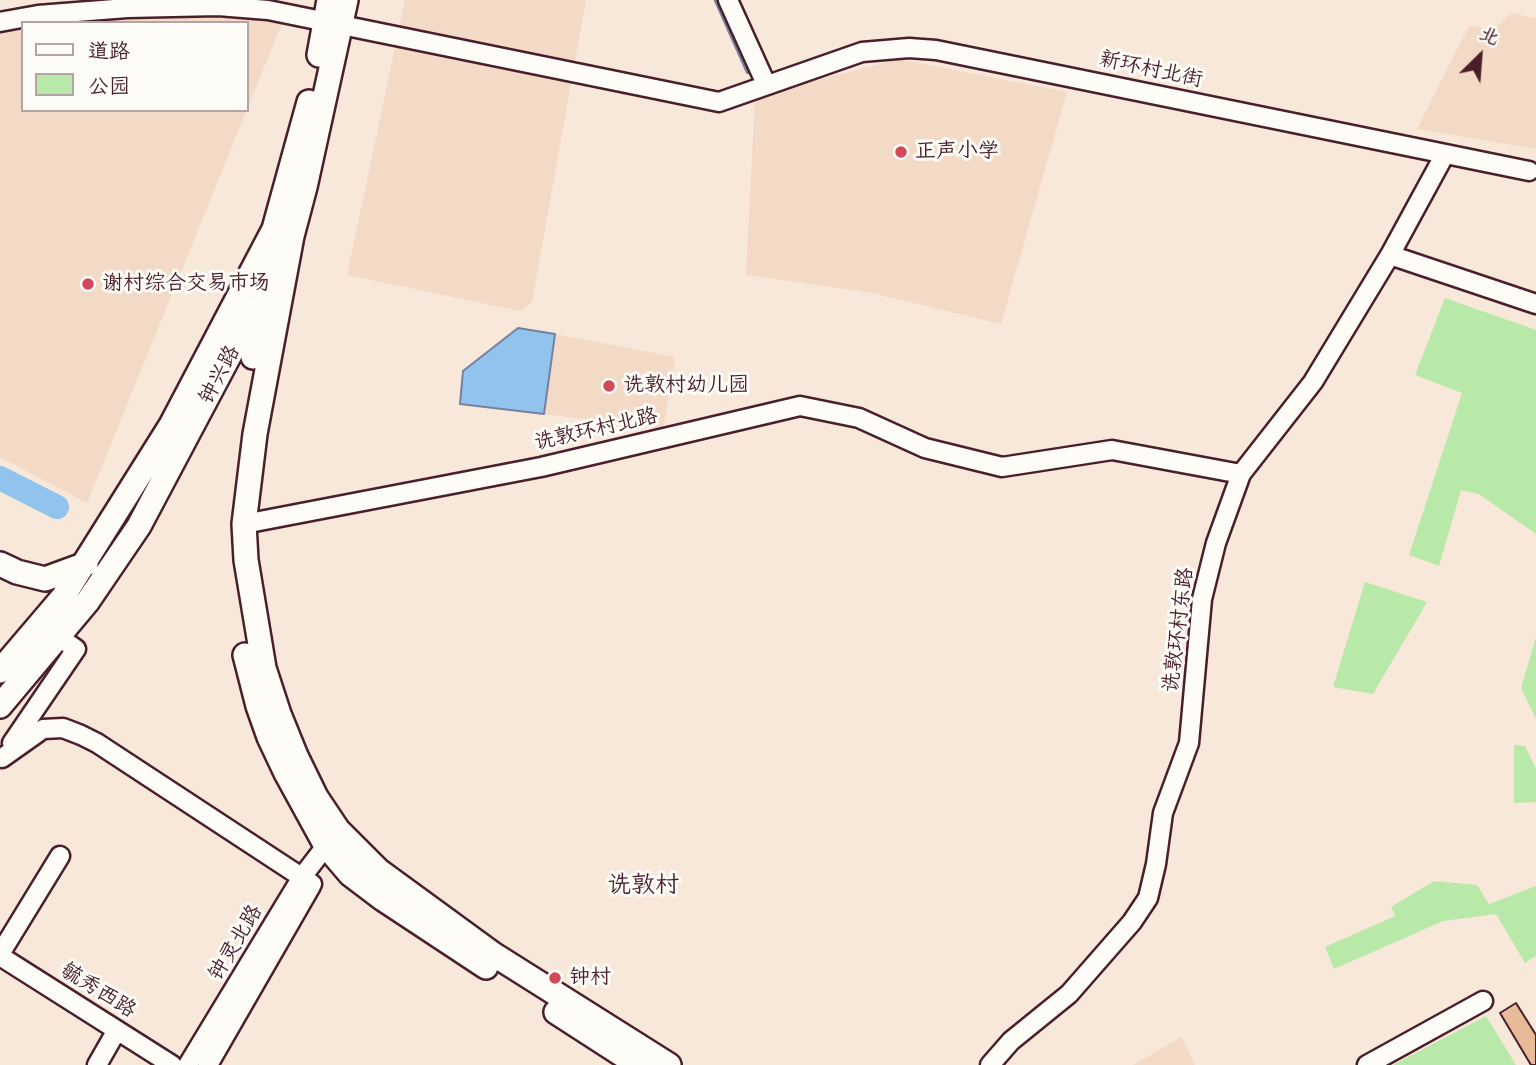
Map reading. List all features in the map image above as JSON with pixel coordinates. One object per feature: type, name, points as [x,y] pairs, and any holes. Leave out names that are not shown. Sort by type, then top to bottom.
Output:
[{"type":"main road","name":"钟兴路","points":[[0,706],[88,601],[139,526],[244,346],[283,233],[332,15],[346,0]]},
{"type":"main road","name":"钟兴路","points":[[0,671],[63,597],[86,564],[171,425],[244,346],[283,233]]},
{"type":"main road","points":[[283,233],[244,346],[234,475],[232,544],[241,632],[258,706],[269,737],[286,773],[332,838],[493,954],[669,1065]]},
{"type":"main road","points":[[244,346],[255,434],[244,524],[247,570],[264,668],[296,756],[350,874],[383,900],[634,1064]]},
{"type":"main road","points":[[0,564],[16,572],[45,579],[86,564]]},
{"type":"street","points":[[728,0],[766,84]]},
{"type":"street","name":"新环村北街","points":[[0,22],[38,15],[127,8],[218,6],[332,15],[719,102],[862,52],[909,48],[936,50],[1529,171]]},
{"type":"street","name":"诜敦环村东路","points":[[990,1065],[1011,1041],[1069,994],[1132,922],[1148,898],[1163,813],[1189,743],[1202,599],[1216,543],[1241,474],[1313,382],[1390,255],[1445,154]]},
{"type":"street","points":[[1390,255],[1536,304]]},
{"type":"street","name":"诜敦环村北路","points":[[244,524],[541,467],[800,407],[859,418],[925,449],[1002,467],[1112,450],[1241,474]]},
{"type":"street","points":[[1,759],[76,649],[59,637]]},
{"type":"street","points":[[1,759],[43,729],[63,728],[120,757],[307,881]]},
{"type":"street","name":"钟灵北路","points":[[208,1065],[332,838]]},
{"type":"street","points":[[0,955],[60,856]]},
{"type":"street","name":"钟灵北路","points":[[188,1065],[307,881]]},
{"type":"street","name":"毓秀西路","points":[[0,955],[172,1065]]},
{"type":"street","points":[[1367,1065],[1483,1001]]},
{"type":"street","points":[[97,1065],[117,1030]]},
{"type":"shaded area","points":[[405,0],[586,0],[532,302],[520,311],[347,275]]},
{"type":"shaded area","points":[[1511,13],[1536,18],[1536,149],[1417,129],[1469,26],[1494,29]]},
{"type":"shaded area","points":[[215,15],[283,21],[248,108],[248,21],[104,21]]},
{"type":"shaded area","name":"谢村综合交易市场","points":[[21,26],[21,112],[246,112],[87,503],[0,457],[0,30]]},
{"type":"shaded area","name":"正声小学","points":[[899,59],[1067,92],[1001,324],[872,293],[746,275],[755,96]]},
{"type":"shaded area","name":"诜敦村幼儿园","points":[[555,334],[675,357],[663,429],[544,414]]},
{"type":"shaded area","points":[[1182,1037],[1195,1065],[1133,1065]]},
{"type":"green space","points":[[1445,298],[1536,330],[1536,534],[1479,494],[1461,490],[1439,566],[1409,555],[1462,393],[1415,375]]},
{"type":"green space","points":[[1365,582],[1427,602],[1373,694],[1333,687]]},
{"type":"green space","points":[[1536,637],[1536,719],[1521,688]]},
{"type":"green space","points":[[1514,745],[1525,746],[1536,769],[1536,802],[1514,803]]},
{"type":"green space","points":[[1434,881],[1477,885],[1489,904],[1536,886],[1536,956],[1525,963],[1496,914],[1443,921],[1334,969],[1325,947],[1395,916],[1391,907]]},
{"type":"green space","points":[[1486,1016],[1516,1065],[1393,1065]]},
{"type":"water","points":[[518,328],[555,334],[544,414],[460,404],[463,371]]},
{"type":"building","points":[[1516,1003],[1536,1035],[1536,1065],[1531,1065],[1500,1013]]},
{"type":"waterway","points":[[716,0],[748,72]]},
{"type":"waterway","points":[[0,478],[57,507]]},
{"type":"place","name":"正声小学","points":[[901,152]]},
{"type":"place","name":"谢村综合交易市场","points":[[88,284]]},
{"type":"place","name":"诜敦村幼儿园","points":[[609,386]]},
{"type":"place","name":"钟村","points":[[555,978]]},
{"type":"district","name":"诜敦村","points":[[643,886]]}]
